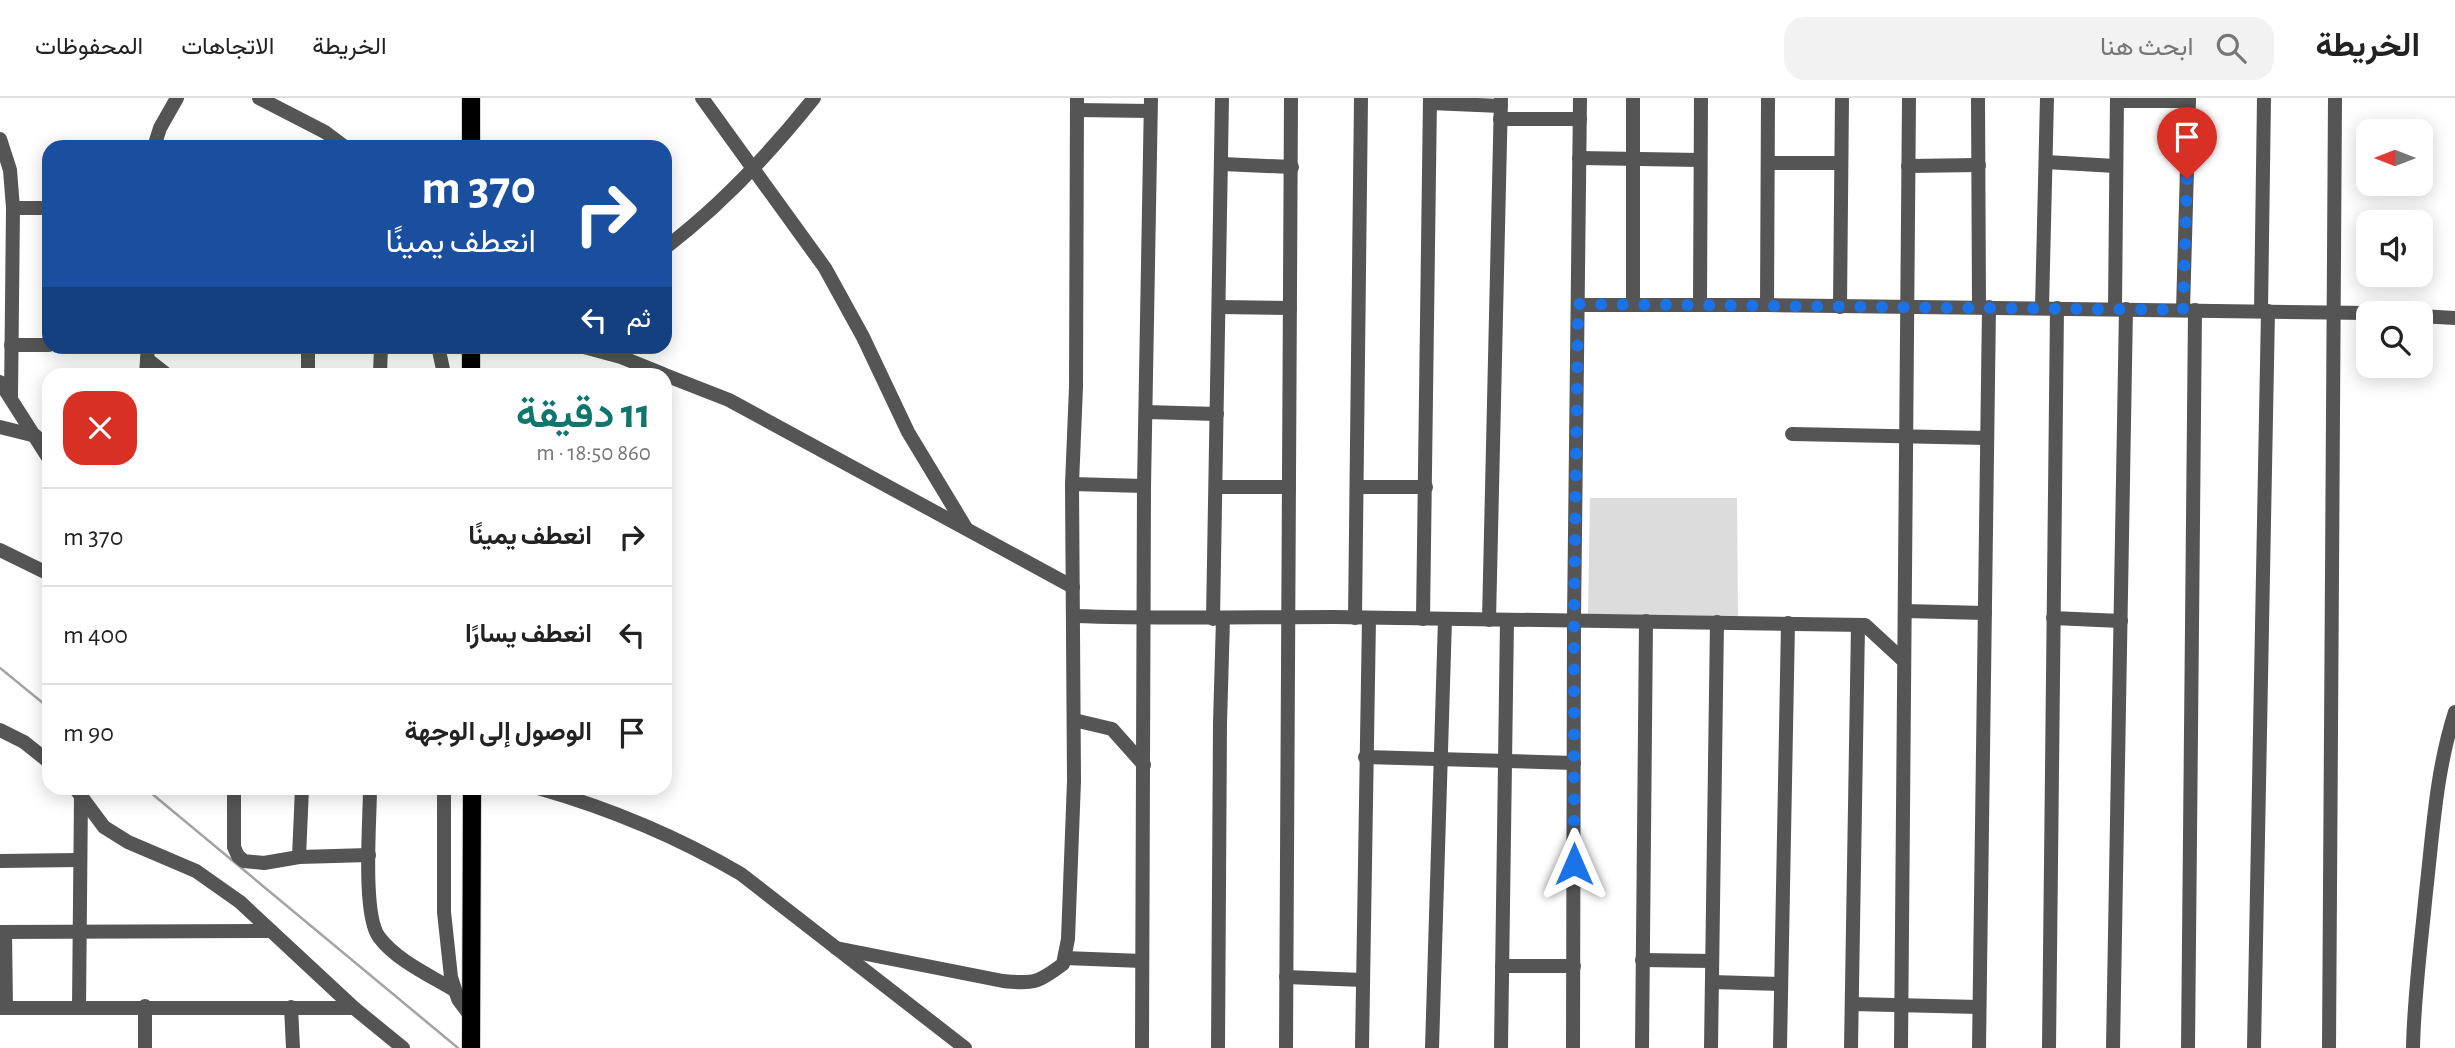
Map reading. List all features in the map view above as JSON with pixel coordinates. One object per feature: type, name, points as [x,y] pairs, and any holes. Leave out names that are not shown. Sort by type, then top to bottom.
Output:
[{"type":"main road","points":[[471,98],[471,140]]},
{"type":"main road","points":[[471,1048],[472,795]]},
{"type":"street","points":[[156,140],[177,98]]},
{"type":"street","points":[[259,98],[336,140]]},
{"type":"street","points":[[702,98],[825,268],[863,337],[908,432],[966,528]]},
{"type":"street","points":[[672,243],[753,168],[814,98]]},
{"type":"street","points":[[1218,1048],[1220,723],[1217,414],[1223,98]]},
{"type":"street","points":[[1286,1048],[1292,98]]},
{"type":"street","points":[[1361,98],[1357,486],[1365,757],[1362,1048]]},
{"type":"street","points":[[1573,1048],[1574,620],[1580,98]]},
{"type":"street","points":[[1633,98],[1633,303]]},
{"type":"street","points":[[1700,304],[1701,98]]},
{"type":"street","points":[[1767,305],[1768,98]]},
{"type":"street","points":[[1840,307],[1842,98]]},
{"type":"street","points":[[1901,1048],[1909,98]]},
{"type":"street","points":[[1978,98],[1987,438],[1979,1048]]},
{"type":"street","points":[[2047,98],[2053,618],[2049,1048]]},
{"type":"street","points":[[2254,1048],[2264,311],[2264,98]]},
{"type":"street","points":[[2329,1048],[2335,98]]},
{"type":"street","points":[[2113,1048],[2121,621],[2121,309],[2115,166],[2117,99],[2189,99],[2188,1048]]},
{"type":"street","points":[[1423,619],[1430,101],[1580,119]]},
{"type":"street","points":[[836,948],[990,979],[1030,983],[1044,979],[1063,964],[1070,907],[1074,720],[1072,484],[1076,387],[1077,104],[1151,104],[1144,486],[1142,1048]]},
{"type":"street","points":[[1489,620],[1501,108]]},
{"type":"street","points":[[0,139],[10,170],[13,208],[11,398]]},
{"type":"street","points":[[1579,158],[1700,160]]},
{"type":"street","points":[[2046,162],[2115,166]]},
{"type":"street","points":[[1768,163],[1841,163]]},
{"type":"street","points":[[1222,164],[1292,167]]},
{"type":"street","points":[[1908,166],[1979,165]]},
{"type":"street","points":[[13,208],[42,208]]},
{"type":"street","points":[[1578,304],[2356,313]]},
{"type":"street","points":[[1219,307],[1290,308]]},
{"type":"street","points":[[2433,317],[2455,318]]},
{"type":"street","points":[[11,345],[42,345]]},
{"type":"street","points":[[148,354],[161,368]]},
{"type":"street","points":[[610,354],[647,368]]},
{"type":"street","points":[[672,378],[729,400],[1073,587]]},
{"type":"street","points":[[0,382],[42,448]]},
{"type":"street","points":[[1146,412],[1217,414]]},
{"type":"street","points":[[0,427],[42,438]]},
{"type":"street","points":[[1792,434],[1987,438]]},
{"type":"street","points":[[1072,484],[1144,486]]},
{"type":"street","points":[[1217,487],[1289,486]]},
{"type":"street","points":[[1357,486],[1426,487]]},
{"type":"street","points":[[0,550],[42,571]]},
{"type":"street","points":[[1905,611],[1985,613]]},
{"type":"street","points":[[1074,616],[1145,619],[1362,618],[1865,625],[1905,661]]},
{"type":"street","points":[[2053,618],[2121,621]]},
{"type":"street","points":[[1432,1048],[1445,619]]},
{"type":"street","points":[[1501,1048],[1507,620]]},
{"type":"street","points":[[1642,1048],[1646,621]]},
{"type":"street","points":[[1711,1048],[1717,622]]},
{"type":"street","points":[[1780,1048],[1788,623]]},
{"type":"street","points":[[1851,1048],[1857,625]]},
{"type":"street","points":[[2413,1048],[2414,1002],[2432,825],[2443,749],[2455,712]]},
{"type":"street","points":[[1074,720],[1112,729],[1144,765]]},
{"type":"street","points":[[0,730],[24,742],[42,756]]},
{"type":"street","points":[[1365,757],[1574,763]]},
{"type":"street","points":[[78,795],[79,1007]]},
{"type":"street","points":[[81,795],[104,827],[128,842],[196,871],[240,902],[354,1008],[403,1048]]},
{"type":"street","points":[[233,795],[233,835],[238,856],[244,861],[252,863],[299,857],[369,855]]},
{"type":"street","points":[[299,857],[302,795]]},
{"type":"street","points":[[370,795],[371,921],[377,935],[389,948],[454,990],[472,1018]]},
{"type":"street","points":[[444,795],[444,912],[454,990]]},
{"type":"street","points":[[564,795],[707,853],[741,874],[965,1048]]},
{"type":"street","points":[[0,861],[79,860]]},
{"type":"street","points":[[271,931],[3,932],[3,1008],[354,1008]]},
{"type":"street","points":[[1065,958],[1142,961]]},
{"type":"street","points":[[1642,961],[1712,961]]},
{"type":"street","points":[[1502,967],[1574,966]]},
{"type":"street","points":[[1286,977],[1363,980]]},
{"type":"street","points":[[1712,982],[1781,984]]},
{"type":"street","points":[[1852,1004],[1979,1007]]},
{"type":"street","points":[[145,1006],[145,1048]]},
{"type":"street","points":[[291,1007],[293,1048]]},
{"type":"shaded area","points":[[1590,498],[1737,498],[1738,616],[1588,614]]},
{"type":"waterway","points":[[0,668],[42,702]]},
{"type":"waterway","points":[[153,795],[458,1048]]},
{"type":"route","points":[[1574,864],[1578,304],[2183,310],[2187,179]]}]
